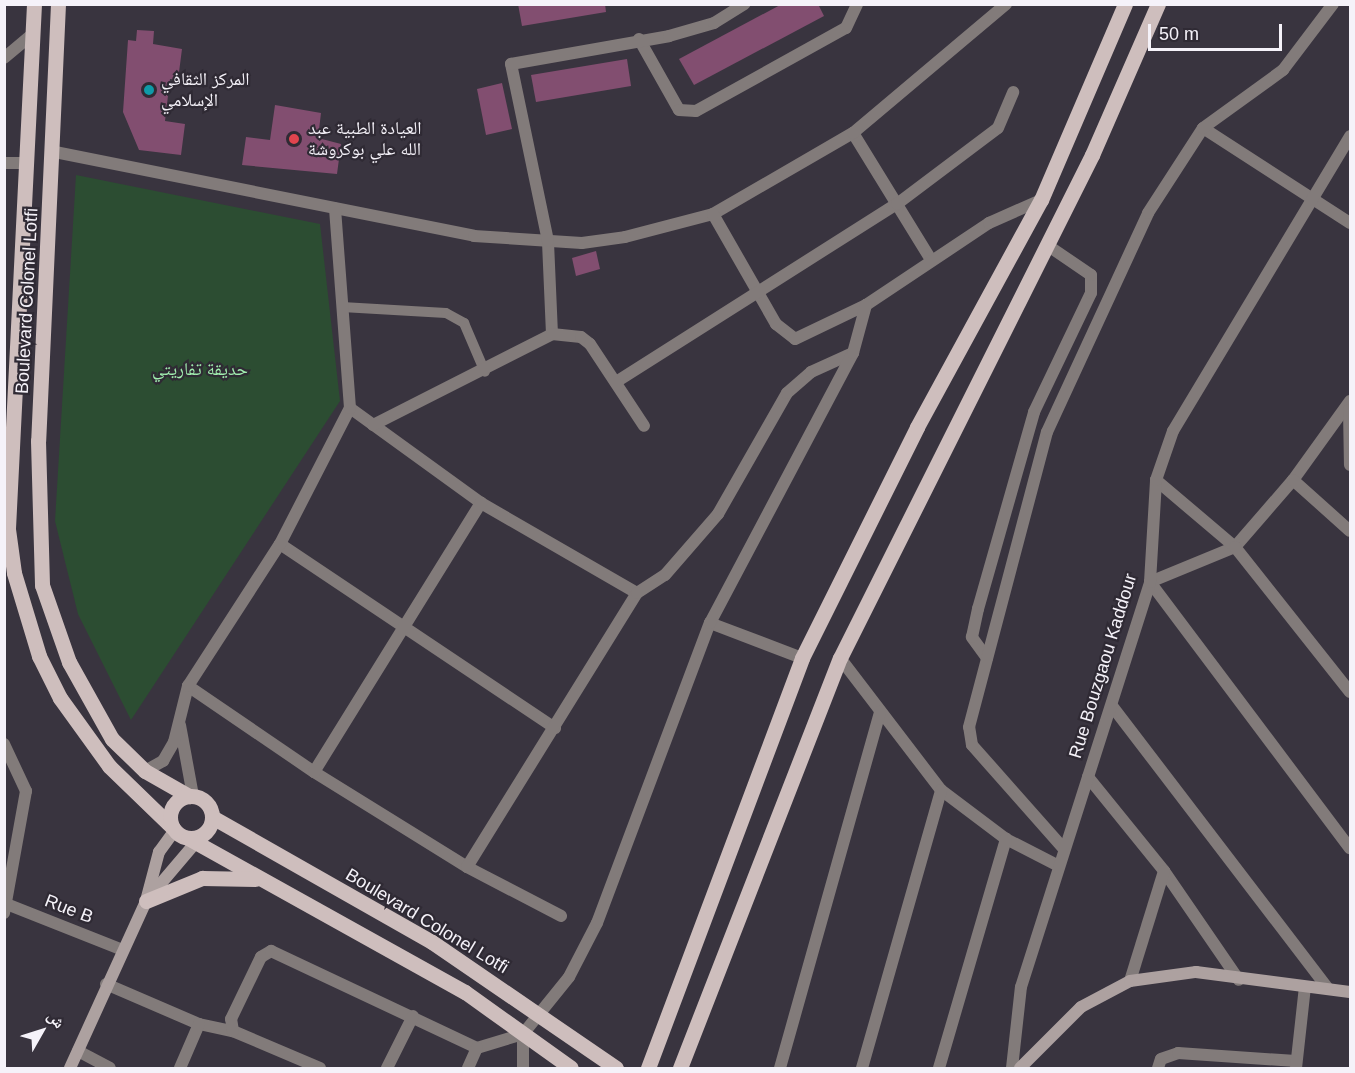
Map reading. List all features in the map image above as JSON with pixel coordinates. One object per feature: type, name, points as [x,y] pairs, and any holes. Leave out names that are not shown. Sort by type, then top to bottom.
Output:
[{"type":"main road","name":"Boulevard Colonel Lotfi","points":[[34,4],[28,163],[8,529],[14,573],[39,656],[60,698],[109,766],[187,835],[263,881],[446,981],[571,1068]]},
{"type":"main road","name":"Boulevard Colonel Lotfi","points":[[58,4],[55,152],[38,441],[42,585],[90,704],[112,739],[146,771],[207,803],[212,817],[432,942],[541,1014],[616,1068]]},
{"type":"main road","points":[[648,1068],[802,658],[917,427],[1041,200],[1125,4]]},
{"type":"main road","points":[[680,1068],[840,658],[1047,245],[1158,4]]},
{"type":"main road","points":[[191,796],[170,810],[187,835],[212,817]]},
{"type":"main road","points":[[146,901],[202,878],[263,881]]},
{"type":"street","points":[[552,334],[548,241],[511,63],[714,23],[744,4]]},
{"type":"street","points":[[639,39],[678,110],[696,111],[846,28],[857,4]]},
{"type":"street","points":[[55,152],[474,236],[548,241],[625,237],[713,214],[854,134],[1006,4]]},
{"type":"street","points":[[1064,849],[972,745],[969,727],[1047,432],[1148,213],[1203,128],[1283,69],[1332,4]]},
{"type":"street","points":[[4,58],[33,34]]},
{"type":"street","points":[[616,381],[897,204],[998,128],[1013,92]]},
{"type":"street","points":[[1203,128],[1350,223]]},
{"type":"street","points":[[854,134],[931,260]]},
{"type":"street","name":"Rue Bouzgaou Kaddour","points":[[1012,1068],[1021,987],[1150,582],[1156,480],[1173,431],[1350,135]]},
{"type":"street","points":[[6,165],[28,163]]},
{"type":"street","points":[[713,214],[776,324],[795,339],[866,305],[931,260],[990,224],[1041,200]]},
{"type":"street","points":[[146,771],[163,761],[180,724],[188,686],[280,544],[350,408],[336,209]]},
{"type":"street","points":[[987,657],[972,637],[1034,412],[1091,292],[1091,275],[1047,245]]},
{"type":"street","points":[[233,1031],[231,1019],[261,957],[271,951],[477,1048],[523,1034],[541,1014],[569,977],[597,922],[710,623],[853,353],[866,305]]},
{"type":"street","points":[[373,424],[421,397],[485,372],[552,334],[581,337],[590,344],[644,426]]},
{"type":"street","points":[[467,867],[637,593],[664,575],[712,522],[787,393],[811,372],[853,353]]},
{"type":"street","points":[[1349,407],[1350,465]]},
{"type":"street","points":[[1349,407],[1293,480],[1234,547],[1150,582],[1350,848]]},
{"type":"street","points":[[350,408],[482,503],[637,593]]},
{"type":"street","points":[[1156,480],[1234,547],[1350,692]]},
{"type":"street","points":[[1293,480],[1350,531]]},
{"type":"street","points":[[314,772],[405,631],[482,503]]},
{"type":"street","points":[[280,544],[405,631],[555,728]]},
{"type":"street","points":[[710,623],[802,658]]},
{"type":"street","points":[[840,658],[941,790],[1006,839],[1059,866]]},
{"type":"street","points":[[188,686],[314,772],[467,867],[561,916]]},
{"type":"street","points":[[1112,706],[1328,989]]},
{"type":"street","points":[[780,1068],[880,712]]},
{"type":"street","points":[[180,724],[191,796]]},
{"type":"street","points":[[4,744],[26,791],[6,907]]},
{"type":"street","points":[[1088,777],[1164,871],[1239,980]]},
{"type":"street","points":[[862,1068],[941,790]]},
{"type":"street","points":[[146,901],[159,852],[187,835]]},
{"type":"street","points":[[70,1068],[120,949],[146,901],[187,835]]},
{"type":"street","points":[[939,1068],[1006,839]]},
{"type":"street","points":[[1130,981],[1164,871]]},
{"type":"street","name":"Rue B","points":[[6,907],[120,949]]},
{"type":"street","points":[[1020,1068],[1081,1007],[1130,981],[1196,972],[1239,980],[1350,992]]},
{"type":"street","points":[[106,984],[199,1024],[233,1031],[324,1068]]},
{"type":"street","points":[[1158,1068],[1161,1059],[1178,1053],[1296,1065],[1305,987]]},
{"type":"street","points":[[387,1068],[412,1016]]},
{"type":"street","points":[[180,1068],[199,1024]]},
{"type":"street","points":[[523,1034],[523,1068]]},
{"type":"street","points":[[468,1068],[477,1048]]},
{"type":"street","points":[[78,1051],[110,1068]]},
{"type":"street","points":[[943,1056],[946,1068]]},
{"type":"lane","points":[[342,307],[447,313],[464,323],[485,372]]},
{"type":"green space","name":"حديقة تفاريتي","points":[[76,175],[320,224],[340,401],[131,720],[78,614],[55,521]]},
{"type":"building","points":[[518,4],[605,4],[606,12],[522,26]]},
{"type":"building","points":[[782,4],[818,4],[824,16],[694,85],[679,59]]},
{"type":"building","name":"المركز الثقافي الإسلامي","points":[[137,30],[154,31],[153,44],[182,49],[178,80],[170,79],[165,121],[185,124],[181,155],[139,150],[123,112],[128,40],[136,41]]},
{"type":"building","points":[[627,59],[631,86],[536,102],[531,75]]},
{"type":"building","points":[[502,83],[512,129],[486,135],[477,89]]},
{"type":"building","name":"العيادة الطبية عبد الله علي بوكروشة","points":[[275,105],[321,113],[318,138],[341,144],[337,174],[242,165],[246,137],[270,140]]},
{"type":"building","points":[[596,251],[600,269],[576,276],[572,258]]},
{"type":"place","name":"المركز الثقافي الإسلامي","points":[[149,90]]},
{"type":"place","name":"العيادة الطبية عبد الله علي بوكروشة","points":[[294,139]]}]
